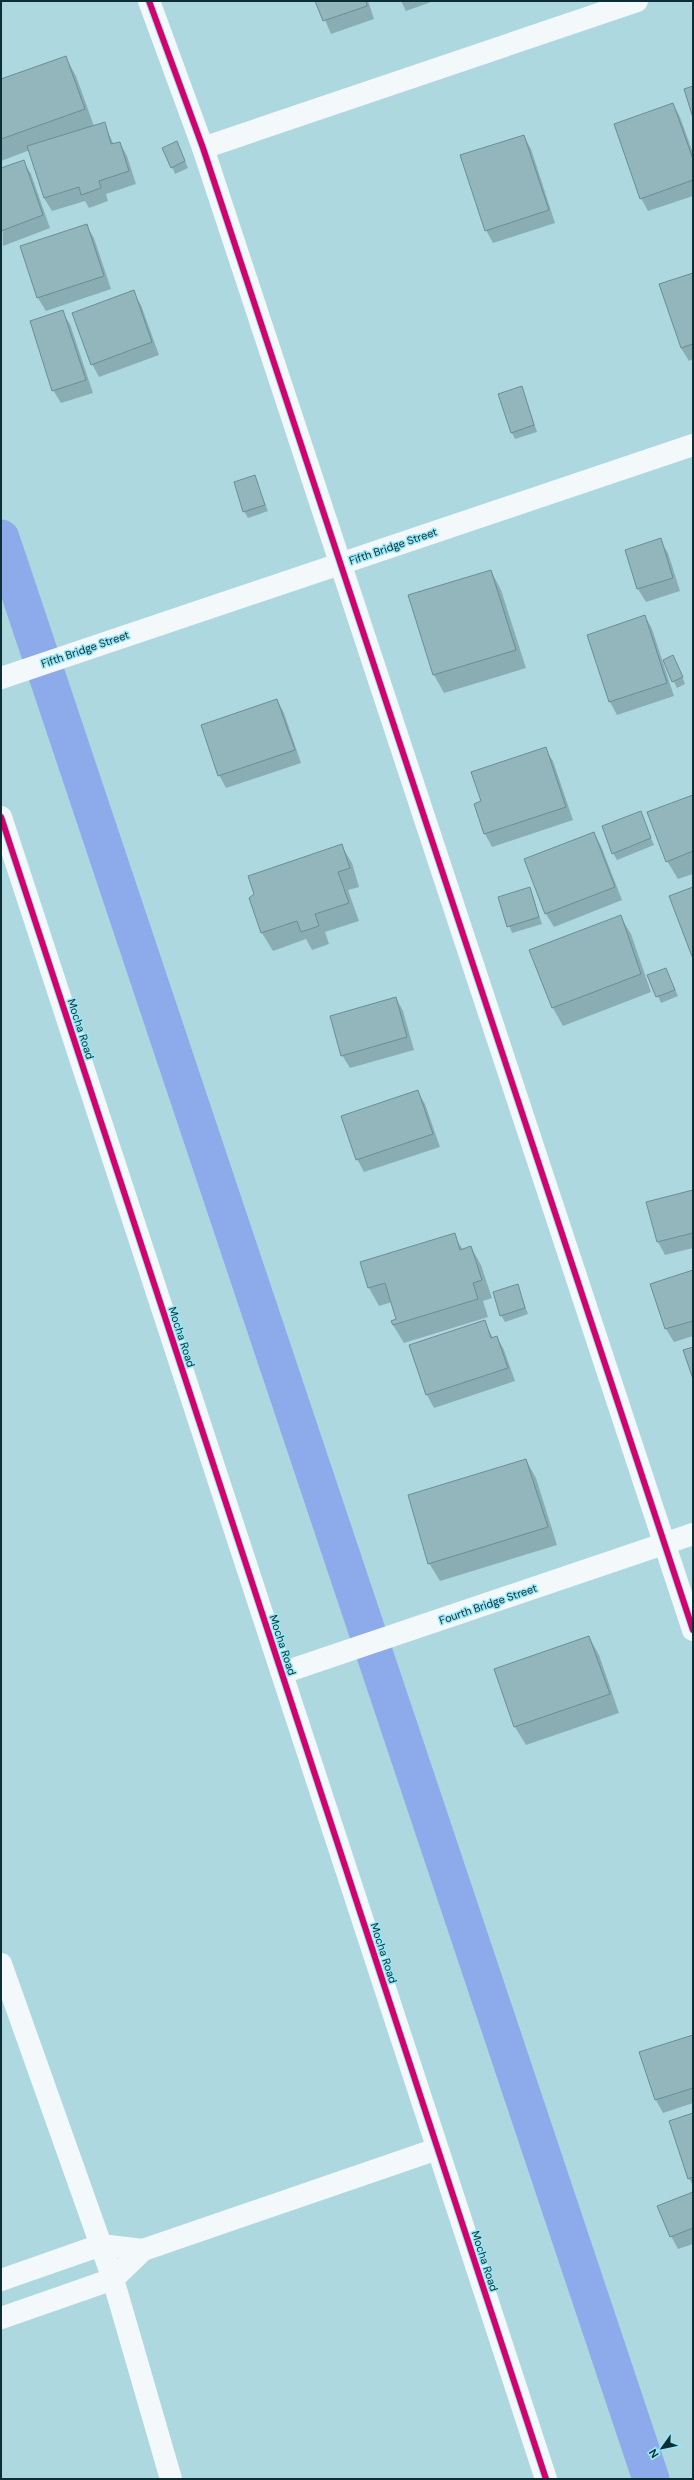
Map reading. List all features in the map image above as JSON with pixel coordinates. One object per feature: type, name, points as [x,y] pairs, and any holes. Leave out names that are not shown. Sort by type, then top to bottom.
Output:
[{"type":"street","points":[[149,1],[203,148],[663,1544],[693,1630]]},
{"type":"street","points":[[203,148],[637,1]]},
{"type":"street","name":"Fifth Bridge Street","points":[[8,675],[693,445]]},
{"type":"street","name":"Mocha Road","points":[[1,817],[546,2479]]},
{"type":"street","name":"Fourth Bridge Street","points":[[282,1673],[693,1534]]},
{"type":"street","points":[[1,1964],[113,2279],[171,2479]]},
{"type":"street","points":[[1,2318],[113,2279],[143,2250],[438,2149]]},
{"type":"street","points":[[1,2280],[101,2245],[143,2250]]},
{"type":"building","points":[[315,1],[366,1],[367,6],[323,21]]},
{"type":"building","points":[[66,56],[85,109],[1,139],[1,79]]},
{"type":"building","points":[[693,86],[693,118],[684,89]]},
{"type":"building","points":[[673,103],[693,159],[693,180],[640,199],[614,124]]},
{"type":"building","points":[[105,122],[111,144],[120,142],[129,171],[99,181],[101,188],[81,195],[79,187],[44,198],[27,146]]},
{"type":"building","points":[[524,135],[549,210],[485,231],[460,155]]},
{"type":"building","points":[[177,141],[185,161],[171,168],[162,148]]},
{"type":"building","points":[[24,160],[43,215],[1,231],[1,168]]},
{"type":"building","points":[[87,224],[104,276],[37,298],[20,246]]},
{"type":"building","points":[[693,273],[693,344],[681,348],[659,284]]},
{"type":"building","points":[[134,290],[152,342],[91,365],[72,313]]},
{"type":"building","points":[[63,310],[86,380],[52,391],[30,321]]},
{"type":"building","points":[[522,386],[534,425],[511,433],[498,394]]},
{"type":"building","points":[[255,475],[265,505],[243,512],[234,482]]},
{"type":"building","points":[[661,538],[673,578],[637,589],[625,550]]},
{"type":"building","points":[[491,570],[516,650],[433,675],[408,595]]},
{"type":"building","points":[[645,615],[667,683],[609,702],[587,635]]},
{"type":"building","points":[[673,655],[683,677],[672,682],[663,660]]},
{"type":"building","points":[[277,699],[295,750],[218,776],[201,725]]},
{"type":"building","points":[[546,747],[566,807],[484,834],[474,804],[481,801],[471,772]]},
{"type":"building","points":[[693,795],[693,851],[666,862],[647,812]]},
{"type":"building","points":[[641,811],[651,838],[612,854],[602,826]]},
{"type":"building","points":[[594,832],[615,887],[545,914],[524,859]]},
{"type":"building","points":[[342,844],[350,868],[338,872],[349,903],[315,914],[319,926],[301,932],[297,921],[261,933],[249,898],[254,894],[248,876]]},
{"type":"building","points":[[530,887],[539,917],[507,927],[498,897]]},
{"type":"building","points":[[693,887],[693,959],[669,896]]},
{"type":"building","points":[[621,915],[641,974],[552,1008],[529,950]]},
{"type":"building","points":[[666,968],[675,990],[656,997],[647,975]]},
{"type":"building","points":[[396,997],[407,1037],[341,1056],[330,1016]]},
{"type":"building","points":[[418,1090],[433,1134],[356,1160],[341,1116]]},
{"type":"building","points":[[693,1190],[693,1233],[657,1242],[646,1202]]},
{"type":"building","points":[[455,1233],[460,1250],[471,1246],[482,1280],[473,1283],[478,1299],[393,1325],[391,1321],[396,1319],[385,1283],[368,1288],[360,1262]]},
{"type":"building","points":[[693,1270],[693,1321],[665,1329],[650,1284]]},
{"type":"building","points":[[518,1284],[525,1308],[500,1316],[493,1292]]},
{"type":"building","points":[[485,1320],[491,1338],[497,1336],[508,1368],[426,1395],[409,1345]]},
{"type":"building","points":[[693,1347],[693,1379],[683,1350]]},
{"type":"building","points":[[526,1459],[548,1527],[428,1564],[408,1495]]},
{"type":"building","points":[[589,1636],[610,1694],[514,1727],[494,1669]]},
{"type":"building","points":[[693,2035],[693,2088],[655,2100],[639,2052]]},
{"type":"building","points":[[693,2113],[693,2177],[688,2179],[669,2121]]},
{"type":"building","points":[[693,2192],[693,2228],[670,2237],[657,2206]]},
{"type":"waterway","points":[[1,538],[651,2479]]},
{"type":"cycle path","points":[[149,1],[203,148],[693,1630]]},
{"type":"cycle path","points":[[1,817],[546,2479]]}]
